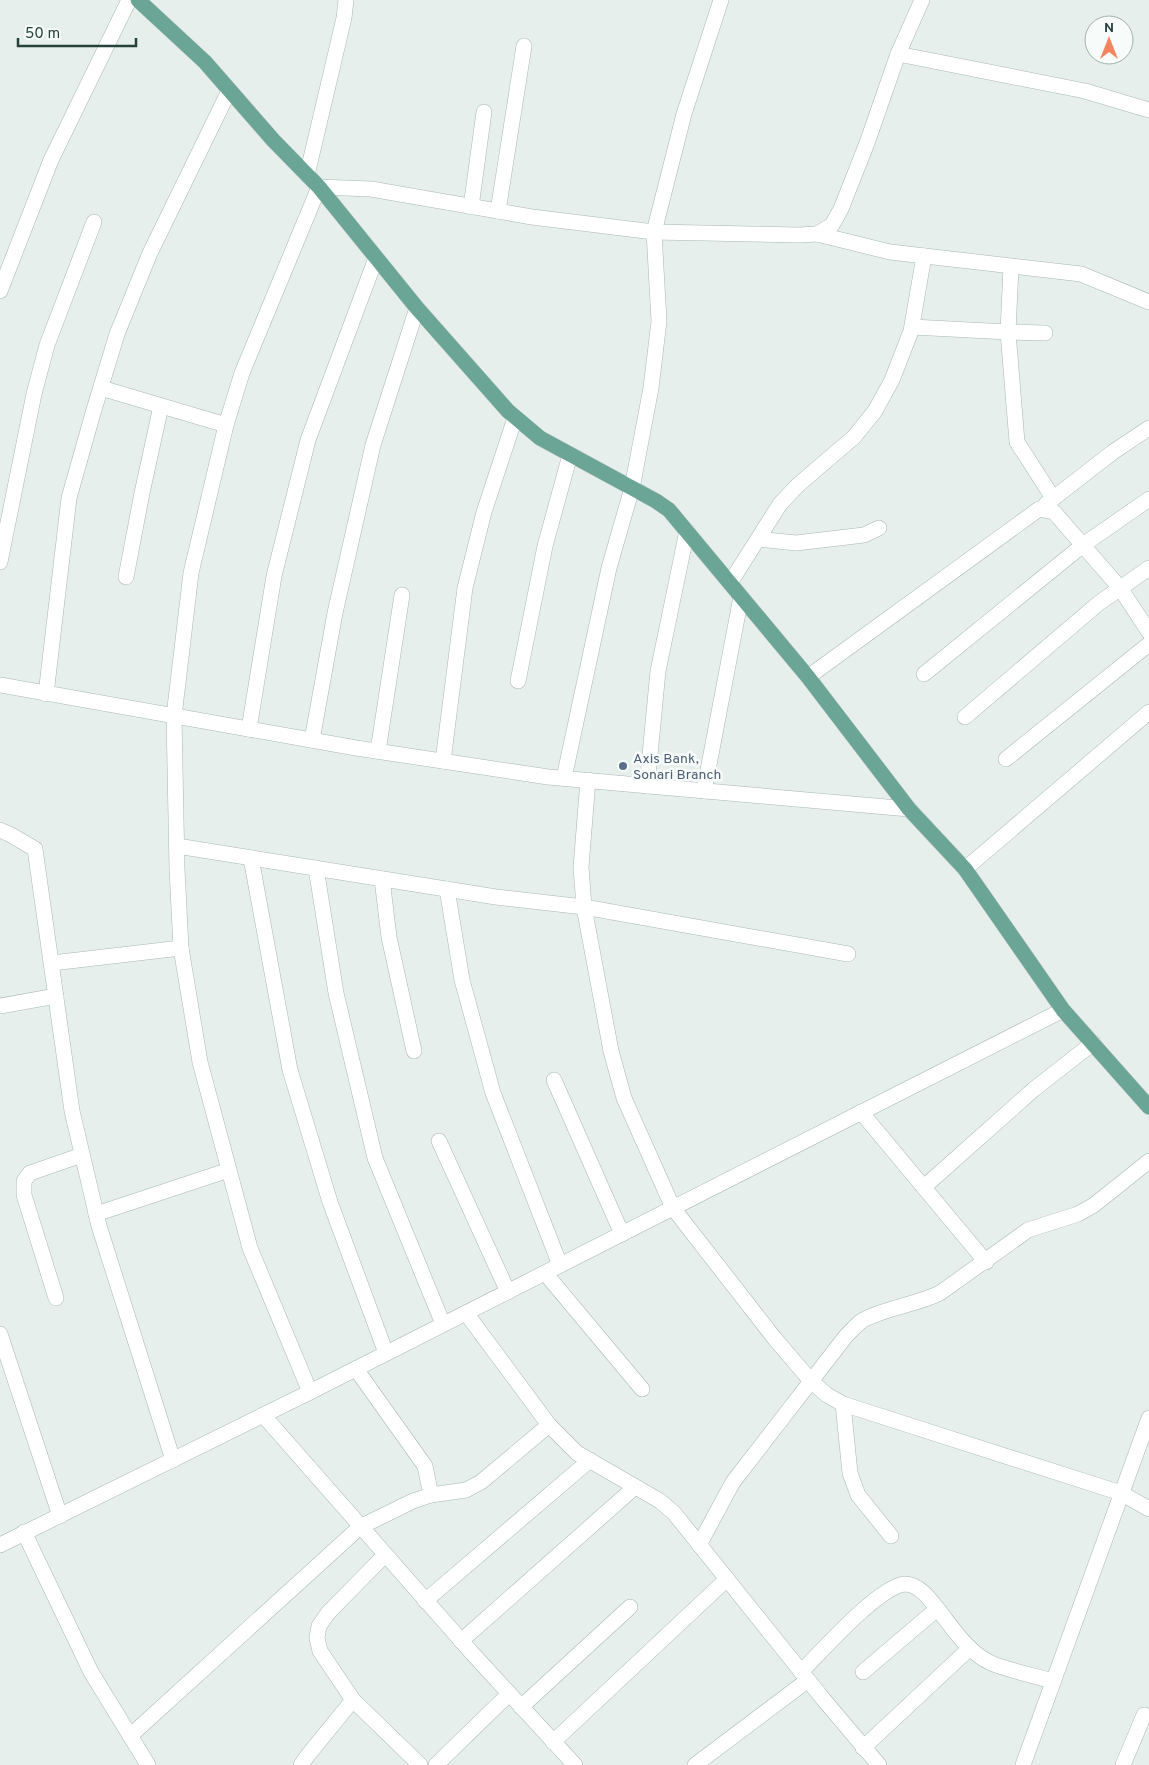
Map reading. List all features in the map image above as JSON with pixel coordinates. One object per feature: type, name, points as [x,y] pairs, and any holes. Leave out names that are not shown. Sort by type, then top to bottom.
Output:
[{"type":"main road","points":[[138,0],[205,62],[272,140],[319,187],[417,308],[515,418],[540,438],[669,510],[808,677],[909,809],[965,870],[1063,1010],[1149,1107]]},
{"type":"street","points":[[0,291],[51,160],[129,0]]},
{"type":"street","points":[[307,175],[344,18],[346,0]]},
{"type":"street","points":[[564,778],[609,568],[632,488],[651,388],[659,321],[654,232],[684,114],[721,0]]},
{"type":"street","points":[[817,234],[832,225],[842,209],[898,54],[922,0]]},
{"type":"street","points":[[498,211],[524,46]]},
{"type":"street","points":[[898,54],[1085,91],[1149,110]]},
{"type":"street","points":[[46,694],[69,498],[117,334],[150,253],[229,91]]},
{"type":"street","points":[[471,207],[484,112]]},
{"type":"street","points":[[310,1392],[250,1248],[200,1062],[181,948],[174,716],[191,573],[226,425],[242,374],[319,187],[371,189],[532,217],[654,232],[817,234],[890,252],[1081,274],[1149,302]]},
{"type":"street","points":[[0,562],[34,394],[47,345],[94,222]]},
{"type":"street","points":[[730,583],[780,504],[798,485],[854,437],[875,411],[892,380],[912,327],[924,256]]},
{"type":"street","points":[[249,729],[274,576],[308,440],[376,258]]},
{"type":"street","points":[[1011,267],[1008,332],[1017,442],[1053,498]]},
{"type":"street","points":[[312,740],[336,613],[373,445],[417,308]]},
{"type":"street","points":[[912,327],[1045,333]]},
{"type":"street","points":[[101,388],[226,425]]},
{"type":"street","points":[[126,577],[161,406]]},
{"type":"street","points":[[443,761],[466,588],[484,512],[515,418]]},
{"type":"street","points":[[808,677],[1113,452],[1149,428]]},
{"type":"street","points":[[518,681],[545,546],[570,455]]},
{"type":"street","points":[[924,674],[1083,545],[1149,499]]},
{"type":"street","points":[[1038,509],[1054,512],[1120,588],[1149,632]]},
{"type":"street","points":[[758,539],[796,543],[864,535],[879,528]]},
{"type":"street","points":[[647,786],[658,671],[687,532]]},
{"type":"street","points":[[965,717],[1091,610],[1149,568]]},
{"type":"street","points":[[378,751],[402,595]]},
{"type":"street","points":[[704,791],[742,597]]},
{"type":"street","points":[[1006,759],[1149,644]]},
{"type":"street","points":[[0,685],[378,751],[564,778],[909,809]]},
{"type":"street","points":[[965,870],[1149,712]]},
{"type":"street","points":[[588,780],[581,867],[584,907],[611,1051],[624,1098],[674,1208],[775,1339],[811,1381],[827,1395],[843,1404],[1121,1493],[1149,1509]]},
{"type":"street","points":[[0,830],[35,849],[72,1110],[82,1155],[96,1214],[173,1460]]},
{"type":"street","points":[[177,846],[496,897],[584,907],[848,954]]},
{"type":"street","points":[[252,858],[290,1070],[330,1202],[386,1353]]},
{"type":"street","points":[[316,868],[336,993],[375,1158],[443,1324]]},
{"type":"street","points":[[382,879],[389,937],[414,1051]]},
{"type":"street","points":[[447,889],[462,980],[493,1092],[560,1265]]},
{"type":"street","points":[[52,964],[181,948]]},
{"type":"street","points":[[0,1006],[56,996]]},
{"type":"street","points":[[0,1545],[356,1369],[1063,1010]]},
{"type":"street","points":[[924,1187],[1033,1090],[1093,1043]]},
{"type":"street","points":[[554,1080],[622,1234]]},
{"type":"street","points":[[861,1112],[986,1262]]},
{"type":"street","points":[[439,1141],[508,1292]]},
{"type":"street","points":[[56,1298],[24,1195],[24,1181],[30,1173],[82,1155]]},
{"type":"street","points":[[699,1545],[732,1482],[846,1336],[861,1321],[940,1293],[986,1262],[1028,1230],[1078,1214],[1094,1204],[1149,1161]]},
{"type":"street","points":[[96,1214],[229,1170]]},
{"type":"street","points":[[545,1273],[642,1389]]},
{"type":"street","points":[[466,1313],[548,1425],[577,1453],[660,1501],[674,1513],[863,1748],[879,1765]]},
{"type":"street","points":[[0,1334],[60,1516]]},
{"type":"street","points":[[356,1369],[425,1466],[431,1495]]},
{"type":"street","points":[[843,1404],[850,1472],[858,1495],[891,1536]]},
{"type":"street","points":[[263,1415],[425,1601],[574,1765]]},
{"type":"street","points":[[1023,1765],[1149,1418]]},
{"type":"street","points":[[130,1736],[360,1527],[413,1501],[431,1495],[466,1490],[481,1482],[548,1425]]},
{"type":"street","points":[[425,1601],[590,1460]]},
{"type":"street","points":[[461,1641],[635,1487]]},
{"type":"street","points":[[24,1532],[91,1672],[148,1765]]},
{"type":"street","points":[[385,1555],[328,1612],[319,1626],[317,1638],[320,1651],[353,1700],[420,1765]]},
{"type":"street","points":[[553,1742],[727,1579]]},
{"type":"street","points":[[695,1765],[805,1676],[858,1614],[880,1597],[906,1584],[915,1587],[929,1598],[970,1648],[991,1663],[1053,1681]]},
{"type":"street","points":[[521,1707],[630,1607]]},
{"type":"street","points":[[862,1672],[937,1609]]},
{"type":"street","points":[[863,1748],[970,1648]]},
{"type":"street","points":[[436,1765],[509,1694]]},
{"type":"street","points":[[301,1765],[353,1700]]},
{"type":"street","points":[[1123,1765],[1144,1715]]},
{"type":"place","name":"Axis Bank, Sonari Branch","points":[[623,766]]}]
